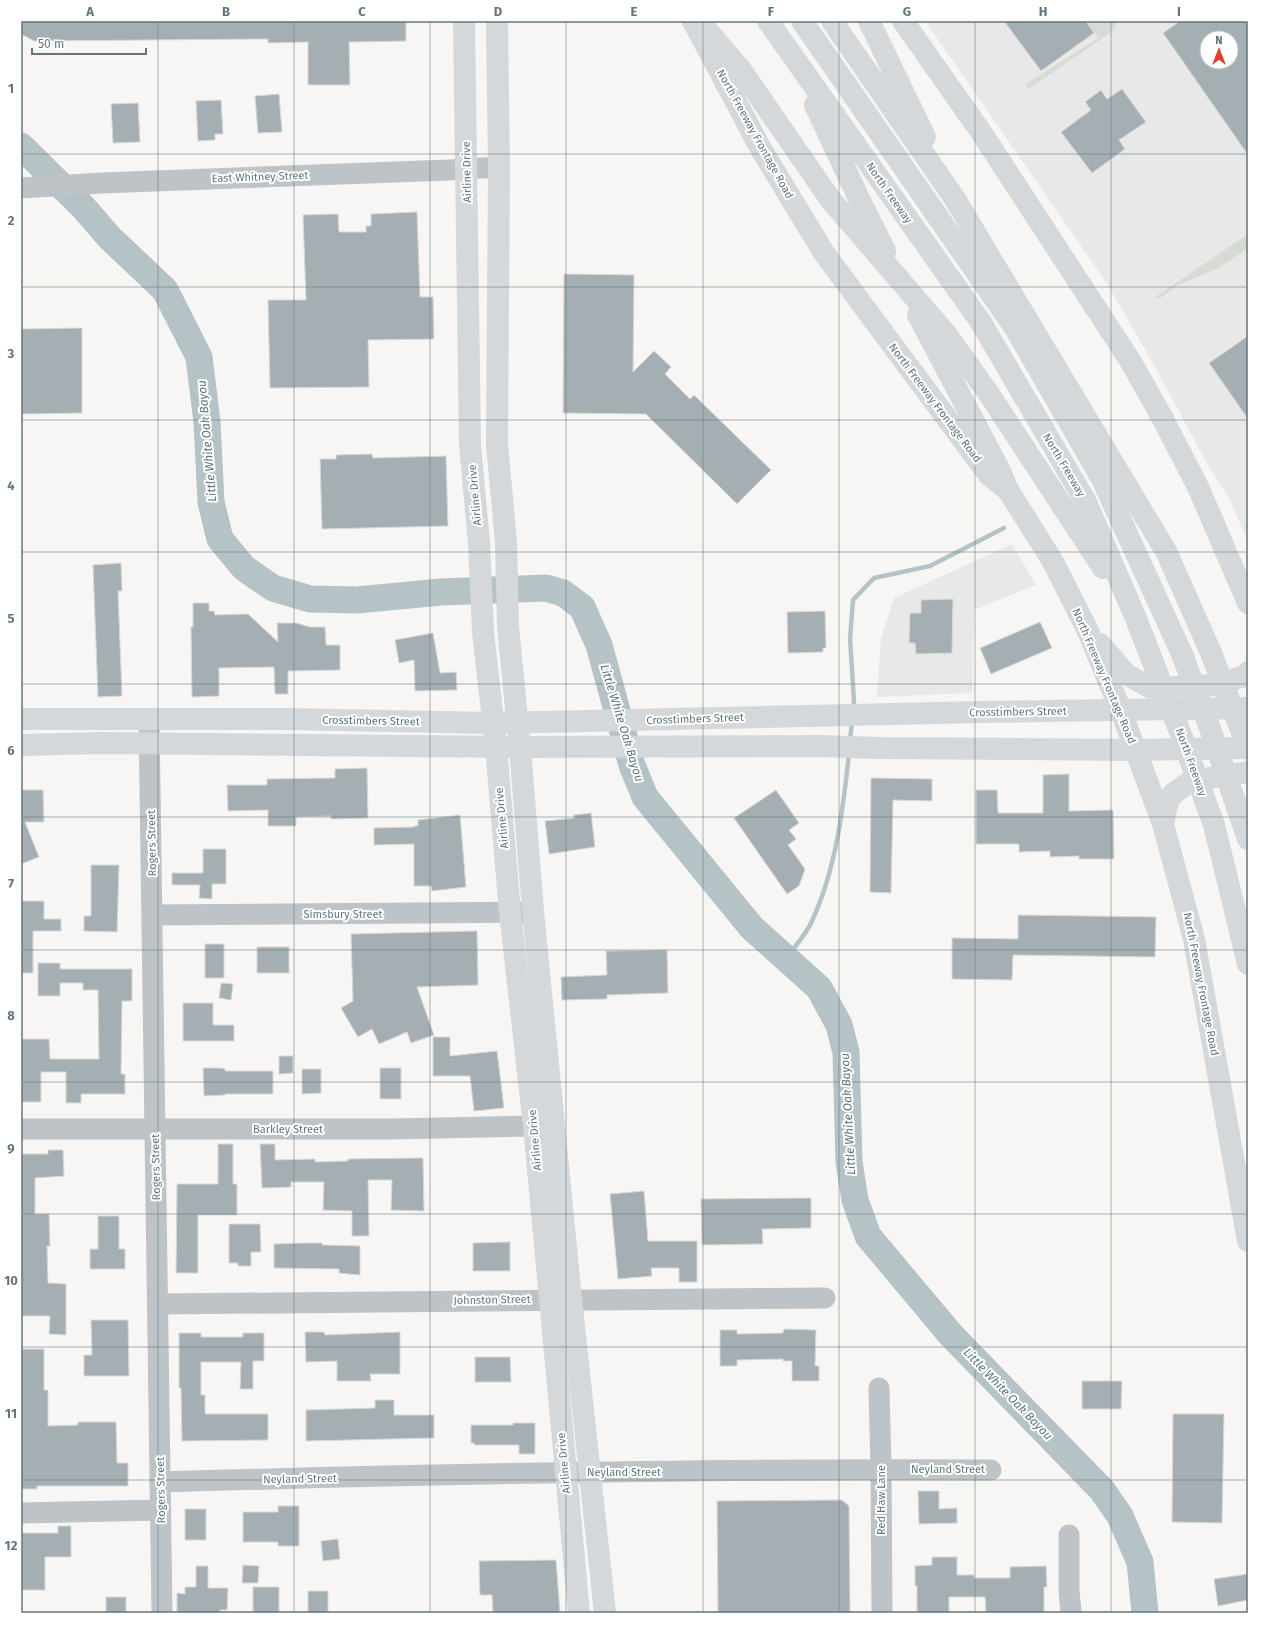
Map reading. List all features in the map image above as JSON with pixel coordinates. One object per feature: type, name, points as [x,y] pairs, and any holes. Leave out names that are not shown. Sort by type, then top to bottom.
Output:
[{"type":"main road","name":"North Freeway Frontage Road","points":[[692,21],[761,149],[824,253],[989,475],[1008,490],[1052,560],[1087,630],[1121,711],[1163,824],[1194,939],[1248,1241]]},
{"type":"main road","points":[[699,21],[741,70],[830,199],[946,334],[989,394],[1030,458],[1082,534],[1137,621]]},
{"type":"main road","name":"North Freeway","points":[[768,21],[980,321],[1086,502],[1137,621],[1214,825],[1248,964]]},
{"type":"main road","points":[[802,21],[1015,328],[1102,479],[1182,654],[1212,734],[1246,834]]},
{"type":"main road","points":[[21,744],[286,744],[496,747],[820,746],[880,748],[1135,750],[1248,748],[1211,653],[1167,553],[955,199],[832,21]]},
{"type":"main road","points":[[869,21],[955,199]]},
{"type":"main road","points":[[903,21],[981,132],[1131,362],[1163,419],[1198,487],[1248,603]]},
{"type":"main road","points":[[464,26],[498,26]]},
{"type":"main road","name":"Airline Drive","points":[[464,26],[470,445],[483,632],[492,723],[496,747],[510,912],[571,1299],[605,1613]]},
{"type":"main road","name":"Airline Drive","points":[[498,26],[499,167],[497,444],[506,542],[508,626],[518,722],[533,911],[544,1125],[549,1299],[579,1613]]},
{"type":"main road","points":[[792,55],[860,201],[999,469],[1008,490]]},
{"type":"main road","points":[[470,445],[497,444]]},
{"type":"main road","points":[[1087,630],[1126,674],[1151,688],[1212,685],[1245,676],[1248,672]]},
{"type":"main road","name":"Crosstimbers Street","points":[[21,719],[285,719],[492,723],[884,714],[1248,708]]},
{"type":"main road","points":[[925,748],[928,714]]},
{"type":"main road","points":[[741,718],[742,747]]},
{"type":"main road","points":[[285,719],[286,744]]},
{"type":"main road","points":[[1163,824],[1168,800],[1174,793],[1191,781],[1248,772]]},
{"type":"street","name":"East Whitney Street","points":[[21,188],[102,183],[499,167]]},
{"type":"street","name":"Rogers Street","points":[[149,720],[162,1613]]},
{"type":"street","name":"Simsbury Street","points":[[153,915],[533,911]]},
{"type":"street","name":"Barkley Street","points":[[21,1130],[392,1130],[544,1125]]},
{"type":"street","name":"Johnston Street","points":[[158,1304],[549,1299],[825,1298]]},
{"type":"street","name":"Red Haw Lane","points":[[879,1388],[882,1613]]},
{"type":"street","name":"Neyland Street","points":[[160,1482],[565,1472],[881,1469],[992,1470]]},
{"type":"street","points":[[21,1513],[161,1510]]},
{"type":"street","points":[[1069,1535],[1069,1591],[1071,1613]]},
{"type":"shaded area","points":[[925,21],[1248,21],[1248,542],[1229,498],[1209,467],[1155,367],[1106,282]]},
{"type":"shaded area","points":[[1087,21],[1117,21],[1114,30],[1030,88],[1027,88],[1026,84],[1098,38]]},
{"type":"shaded area","points":[[1248,234],[1248,248],[1219,268],[1178,285],[1160,298],[1156,298],[1157,296]]},
{"type":"shaded area","points":[[1012,544],[1036,585],[974,610],[972,693],[877,697],[881,639],[894,598]]},
{"type":"building","points":[[21,21],[406,21],[406,41],[349,42],[350,85],[308,85],[308,42],[268,43],[268,39],[34,41],[21,34]]},
{"type":"building","points":[[1004,21],[1086,21],[1094,33],[1041,71]]},
{"type":"building","points":[[1180,21],[1248,21],[1248,155],[1163,33]]},
{"type":"building","points":[[1122,89],[1146,122],[1119,140],[1125,149],[1092,173],[1061,132],[1091,110],[1085,102],[1101,90],[1107,99]]},
{"type":"building","points":[[279,94],[282,132],[258,133],[255,96]]},
{"type":"building","points":[[221,100],[223,134],[215,134],[215,140],[198,141],[196,101]]},
{"type":"building","points":[[138,103],[140,142],[113,143],[111,104]]},
{"type":"building","points":[[417,212],[420,297],[433,297],[434,339],[368,340],[369,387],[270,388],[268,300],[306,300],[303,215],[338,214],[339,232],[366,232],[366,226],[371,226],[371,214]]},
{"type":"building","points":[[564,274],[634,275],[633,372],[654,351],[671,367],[665,374],[690,399],[694,395],[771,470],[737,504],[646,414],[563,413]]},
{"type":"building","points":[[82,328],[82,413],[21,414],[21,329]]},
{"type":"building","points":[[1248,336],[1248,419],[1209,363]]},
{"type":"building","points":[[372,454],[373,458],[446,456],[448,526],[322,529],[320,459],[336,459],[336,455]]},
{"type":"building","points":[[121,563],[122,591],[118,591],[122,696],[98,697],[93,565]]},
{"type":"building","points":[[953,599],[952,653],[916,654],[915,643],[909,643],[910,613],[921,613],[921,600]]},
{"type":"building","points":[[193,603],[209,603],[209,611],[214,611],[215,615],[248,614],[278,642],[277,623],[296,623],[310,627],[325,627],[326,645],[340,645],[340,670],[288,671],[288,694],[275,694],[274,667],[219,668],[219,696],[192,697],[191,627],[193,627]]},
{"type":"building","points":[[825,611],[826,648],[823,648],[823,652],[788,653],[787,612]]},
{"type":"building","points":[[1040,622],[1052,648],[991,674],[980,648]]},
{"type":"building","points":[[433,633],[440,673],[456,672],[457,690],[415,691],[414,660],[399,663],[395,640]]},
{"type":"building","points":[[367,768],[368,818],[331,819],[331,816],[296,817],[296,826],[268,826],[268,810],[228,811],[227,785],[267,785],[267,779],[335,778],[335,769]]},
{"type":"building","points":[[1069,774],[1069,811],[1113,810],[1114,859],[1079,859],[1079,856],[1050,857],[1050,851],[1019,852],[1019,844],[976,844],[976,790],[997,790],[998,813],[1043,813],[1043,775]]},
{"type":"building","points":[[871,778],[932,779],[932,801],[893,800],[891,893],[870,892]]},
{"type":"building","points":[[21,790],[43,790],[44,822],[25,822],[39,857],[21,864]]},
{"type":"building","points":[[776,790],[799,823],[789,830],[796,839],[788,845],[805,869],[799,886],[787,894],[734,818]]},
{"type":"building","points":[[591,813],[595,847],[549,854],[545,821],[574,818],[574,815]]},
{"type":"building","points":[[460,815],[466,887],[432,891],[431,886],[414,886],[414,844],[374,845],[374,828],[414,827],[418,826],[418,820]]},
{"type":"building","points":[[203,849],[226,849],[226,884],[212,884],[212,899],[199,898],[200,885],[172,885],[172,873],[203,873]]},
{"type":"building","points":[[91,865],[119,865],[117,932],[84,931],[84,916],[91,916]]},
{"type":"building","points":[[21,901],[44,901],[44,919],[61,919],[61,931],[33,931],[33,973],[21,973]]},
{"type":"building","points":[[1018,915],[1156,917],[1155,957],[1013,955],[1012,980],[952,979],[952,938],[1018,939]]},
{"type":"building","points":[[477,931],[478,985],[417,987],[434,1035],[411,1043],[407,1032],[379,1044],[372,1029],[358,1037],[341,1008],[353,1001],[351,934]]},
{"type":"building","points":[[205,944],[224,944],[224,978],[205,978]]},
{"type":"building","points":[[257,947],[289,947],[289,973],[257,973]]},
{"type":"building","points":[[667,950],[668,993],[607,995],[607,999],[562,1000],[561,977],[607,975],[606,951]]},
{"type":"building","points":[[38,963],[60,963],[60,969],[132,969],[132,1001],[122,1001],[121,1074],[125,1074],[125,1094],[81,1094],[81,1103],[66,1103],[66,1072],[41,1072],[41,1102],[21,1102],[21,1039],[49,1039],[50,1059],[99,1059],[98,990],[83,990],[83,983],[60,983],[60,996],[38,996]]},
{"type":"building","points":[[221,983],[233,984],[231,1000],[219,998]]},
{"type":"building","points":[[183,1003],[213,1003],[213,1025],[234,1025],[234,1041],[183,1041]]},
{"type":"building","points":[[433,1037],[450,1037],[450,1056],[497,1051],[504,1108],[474,1111],[470,1076],[433,1076]]},
{"type":"building","points":[[279,1056],[293,1056],[293,1073],[279,1074]]},
{"type":"building","points":[[203,1068],[220,1068],[225,1069],[225,1071],[273,1071],[273,1094],[225,1094],[204,1096]]},
{"type":"building","points":[[380,1068],[401,1068],[401,1099],[380,1099]]},
{"type":"building","points":[[302,1069],[321,1069],[321,1093],[302,1094]]},
{"type":"building","points":[[218,1144],[233,1144],[233,1184],[237,1184],[237,1215],[198,1215],[198,1273],[176,1273],[177,1184],[218,1184]]},
{"type":"building","points":[[260,1144],[275,1144],[275,1160],[315,1159],[315,1162],[348,1161],[348,1159],[423,1158],[424,1211],[391,1210],[392,1180],[368,1180],[369,1236],[352,1236],[352,1211],[323,1210],[324,1182],[291,1182],[291,1187],[262,1188]]},
{"type":"building","points":[[48,1150],[63,1150],[64,1176],[35,1178],[35,1214],[49,1214],[50,1246],[47,1246],[48,1283],[66,1284],[66,1335],[49,1334],[50,1316],[21,1316],[21,1154],[48,1154]]},
{"type":"building","points":[[644,1191],[648,1241],[697,1241],[697,1282],[679,1282],[679,1268],[651,1268],[652,1276],[618,1279],[610,1194]]},
{"type":"building","points":[[811,1198],[811,1228],[762,1229],[763,1244],[702,1245],[701,1199]]},
{"type":"building","points":[[98,1216],[119,1216],[119,1249],[125,1249],[125,1269],[90,1269],[90,1249],[98,1249]]},
{"type":"building","points":[[229,1224],[260,1224],[261,1252],[251,1252],[251,1266],[238,1266],[238,1263],[229,1263]]},
{"type":"building","points":[[510,1242],[510,1271],[473,1271],[473,1243]]},
{"type":"building","points":[[302,1243],[360,1246],[360,1275],[339,1273],[339,1269],[274,1268],[274,1244]]},
{"type":"building","points":[[91,1320],[128,1320],[129,1376],[84,1376],[84,1355],[92,1355]]},
{"type":"building","points":[[784,1329],[816,1330],[815,1366],[819,1366],[819,1381],[792,1381],[792,1361],[783,1361],[783,1359],[737,1360],[737,1366],[720,1366],[720,1330],[737,1330],[737,1334],[783,1333]]},
{"type":"building","points":[[305,1332],[324,1332],[325,1335],[400,1332],[400,1374],[370,1374],[371,1381],[337,1381],[337,1361],[306,1362]]},
{"type":"building","points":[[179,1333],[201,1333],[201,1337],[243,1337],[243,1333],[264,1333],[264,1361],[253,1361],[253,1389],[240,1389],[241,1362],[201,1362],[201,1395],[205,1395],[206,1414],[268,1414],[268,1440],[182,1441],[181,1388],[179,1388]]},
{"type":"building","points":[[21,1349],[44,1349],[44,1390],[48,1390],[48,1426],[78,1425],[78,1422],[116,1422],[117,1463],[128,1463],[128,1486],[37,1486],[37,1489],[21,1489]]},
{"type":"building","points":[[475,1357],[510,1357],[511,1382],[475,1382]]},
{"type":"building","points":[[1082,1381],[1122,1381],[1121,1409],[1082,1409]]},
{"type":"building","points":[[375,1400],[394,1400],[394,1415],[434,1415],[434,1438],[306,1441],[306,1410],[375,1408]]},
{"type":"building","points":[[1173,1414],[1224,1414],[1222,1523],[1172,1522]]},
{"type":"building","points":[[513,1423],[535,1423],[535,1454],[519,1454],[519,1445],[474,1445],[474,1443],[471,1443],[471,1425],[513,1425]]},
{"type":"building","points":[[918,1491],[939,1491],[939,1509],[957,1508],[957,1523],[919,1524]]},
{"type":"building","points":[[842,1500],[849,1506],[850,1613],[718,1613],[717,1501]]},
{"type":"building","points":[[278,1506],[299,1506],[299,1546],[278,1546],[278,1542],[243,1542],[243,1512],[278,1512]]},
{"type":"building","points":[[185,1509],[206,1509],[206,1540],[185,1540]]},
{"type":"building","points":[[58,1526],[71,1526],[71,1557],[45,1557],[45,1590],[21,1590],[21,1533],[58,1533]]},
{"type":"building","points":[[338,1539],[340,1559],[323,1561],[321,1541]]},
{"type":"building","points":[[932,1557],[957,1557],[957,1575],[974,1575],[974,1578],[1010,1578],[1010,1567],[1046,1566],[1047,1587],[1044,1587],[1044,1613],[986,1613],[985,1597],[949,1597],[949,1613],[917,1613],[915,1566],[932,1565]]},
{"type":"building","points":[[556,1560],[560,1613],[493,1613],[492,1595],[480,1595],[479,1561]]},
{"type":"building","points":[[243,1565],[259,1566],[258,1583],[242,1583]]},
{"type":"building","points":[[196,1566],[208,1566],[208,1588],[228,1588],[227,1610],[220,1610],[219,1613],[177,1613],[177,1593],[185,1594],[185,1587],[196,1587]]},
{"type":"building","points":[[1248,1574],[1248,1600],[1218,1606],[1214,1579]]},
{"type":"building","points":[[253,1587],[279,1587],[279,1613],[253,1613]]},
{"type":"building","points":[[308,1591],[328,1591],[328,1613],[308,1613]]},
{"type":"building","points":[[106,1597],[126,1597],[126,1613],[106,1613]]},
{"type":"waterway","name":"Little White Oak Bayou","points":[[21,146],[83,207],[110,238],[165,290],[199,357],[207,422],[211,502],[220,539],[244,568],[273,588],[310,599],[357,600],[441,592],[546,588],[563,593],[582,607],[599,645],[632,765],[645,797],[752,928],[819,988],[839,1025],[846,1052],[849,1162],[855,1200],[868,1236],[951,1335],[1102,1490],[1120,1516],[1140,1562],[1145,1613]]},
{"type":"waterway","points":[[853,710],[854,701],[850,639],[853,600],[874,578],[930,566],[1004,528]]},
{"type":"waterway","points":[[850,741],[852,721]]},
{"type":"waterway","points":[[786,959],[809,926],[827,881],[833,860],[841,817],[849,753]]}]
